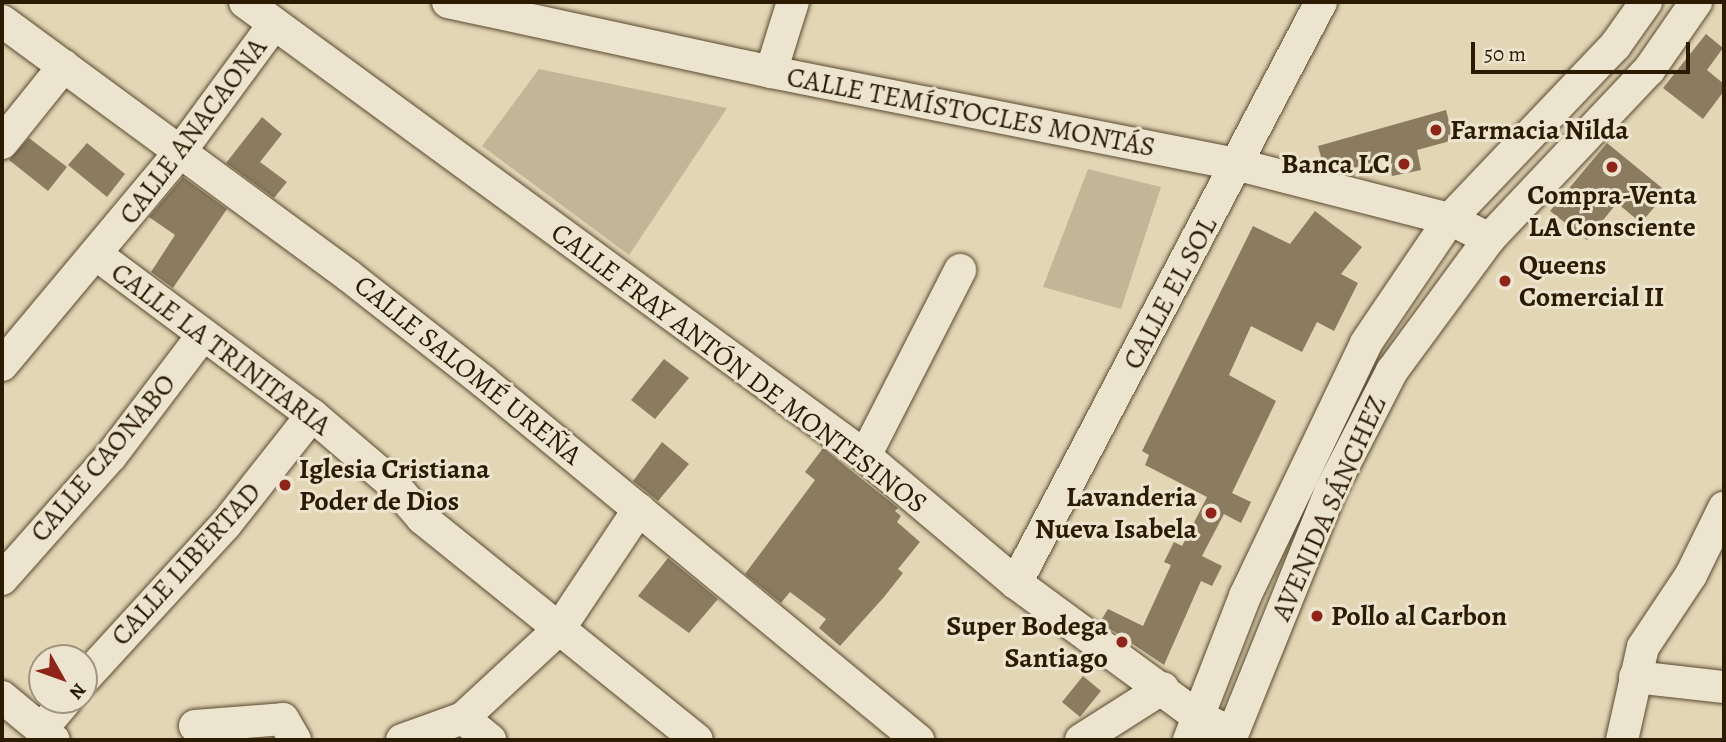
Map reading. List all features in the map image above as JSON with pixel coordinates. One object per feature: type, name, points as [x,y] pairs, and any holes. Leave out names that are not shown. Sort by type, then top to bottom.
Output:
[{"type":"street","name":"CALLE FRAY ANTÓN DE MONTESINOS","points":[[245,2],[865,456],[1016,583],[1163,688],[1193,728],[1231,737]]},
{"type":"street","name":"CALLE TEMÍSTOCLES MONTÁS","points":[[448,2],[771,72],[1239,165],[1450,219],[1489,239]]},
{"type":"street","points":[[771,72],[793,2]]},
{"type":"street","name":"CALLE EL SOL","points":[[1016,583],[1239,165],[1321,2]]},
{"type":"street","name":"AVENIDA SÁNCHEZ","points":[[1193,728],[1286,503],[1366,343],[1450,219],[1615,46],[1646,2]]},
{"type":"street","name":"AVENIDA SÁNCHEZ","points":[[1231,737],[1331,490],[1365,423],[1431,312],[1489,239],[1649,70],[1696,2]]},
{"type":"street","name":"CALLE SALOMÉ UREÑA","points":[[2,21],[349,276],[639,509],[918,740]]},
{"type":"street","name":"CALLE ANACAONA","points":[[2,365],[97,255],[179,153],[274,24]]},
{"type":"street","points":[[2,143],[64,66]]},
{"type":"street","name":"CALLE LA TRINITARIA","points":[[97,255],[312,415],[393,484],[422,518],[697,740]]},
{"type":"street","points":[[865,456],[960,270]]},
{"type":"street","name":"CALLE CAONABO","points":[[2,579],[111,456],[203,335]]},
{"type":"street","name":"CALLE LIBERTAD","points":[[98,664],[226,524],[312,415]]},
{"type":"street","points":[[1622,740],[1643,647],[1691,575],[1724,508]]},
{"type":"street","points":[[402,740],[463,718],[559,629],[639,509]]},
{"type":"street","points":[[1635,677],[1724,687]]},
{"type":"street","points":[[1080,740],[1163,688]]},
{"type":"street","points":[[2,697],[48,735],[59,714]]},
{"type":"street","points":[[463,718],[490,740]]},
{"type":"street","points":[[195,726],[283,719],[295,740]]},
{"type":"shaded area","points":[[539,69],[727,108],[629,255],[482,146]]},
{"type":"shaded area","points":[[1088,169],[1161,187],[1121,309],[1043,287]]},
{"type":"building","points":[[1706,34],[1723,48],[1707,70],[1724,84],[1724,91],[1703,119],[1663,88]]},
{"type":"building","points":[[1446,110],[1454,140],[1417,150],[1421,170],[1392,176],[1388,158],[1340,172],[1324,168],[1318,146]]},
{"type":"building","points":[[262,117],[282,134],[260,162],[287,182],[274,198],[226,163]]},
{"type":"building","points":[[29,138],[67,167],[48,191],[9,160]]},
{"type":"building","points":[[87,143],[125,174],[107,197],[68,165]]},
{"type":"building","name":"Compra-Venta LA Consciente","points":[[1607,143],[1667,192],[1641,223],[1617,203],[1587,240],[1550,211]]},
{"type":"building","points":[[183,177],[227,209],[173,288],[151,272],[175,235],[149,217]]},
{"type":"building","points":[[1315,211],[1362,247],[1341,274],[1358,283],[1334,331],[1317,322],[1302,352],[1251,326],[1229,375],[1276,401],[1232,493],[1251,502],[1241,523],[1224,514],[1202,556],[1222,566],[1212,586],[1201,581],[1164,665],[1100,622],[1108,609],[1143,626],[1171,565],[1164,562],[1174,542],[1182,546],[1207,497],[1145,465],[1149,455],[1142,451],[1253,226],[1290,244]]},
{"type":"building","points":[[664,359],[689,378],[655,419],[631,400]]},
{"type":"building","points":[[662,442],[689,464],[658,501],[633,481]]},
{"type":"building","points":[[823,448],[898,508],[895,511],[901,516],[897,522],[920,542],[898,569],[903,573],[840,646],[819,628],[826,619],[790,592],[781,603],[745,574],[815,480],[805,472]]},
{"type":"building","points":[[668,558],[718,599],[689,633],[638,596]]},
{"type":"building","points":[[1083,676],[1101,691],[1080,717],[1062,702]]},
{"type":"place","name":"Farmacia Nilda","points":[[1436,130]]},
{"type":"place","name":"Banca LC","points":[[1404,164]]},
{"type":"place","name":"Compra-Venta LA Consciente","points":[[1612,167]]},
{"type":"place","name":"Queens Comercial II","points":[[1505,281]]},
{"type":"place","name":"Iglesia Cristiana Poder de Dios","points":[[285,485]]},
{"type":"place","name":"Lavanderia Nueva Isabela","points":[[1211,513]]},
{"type":"place","name":"Pollo al Carbon","points":[[1317,616]]},
{"type":"place","name":"Super Bodega Santiago","points":[[1122,642]]}]
